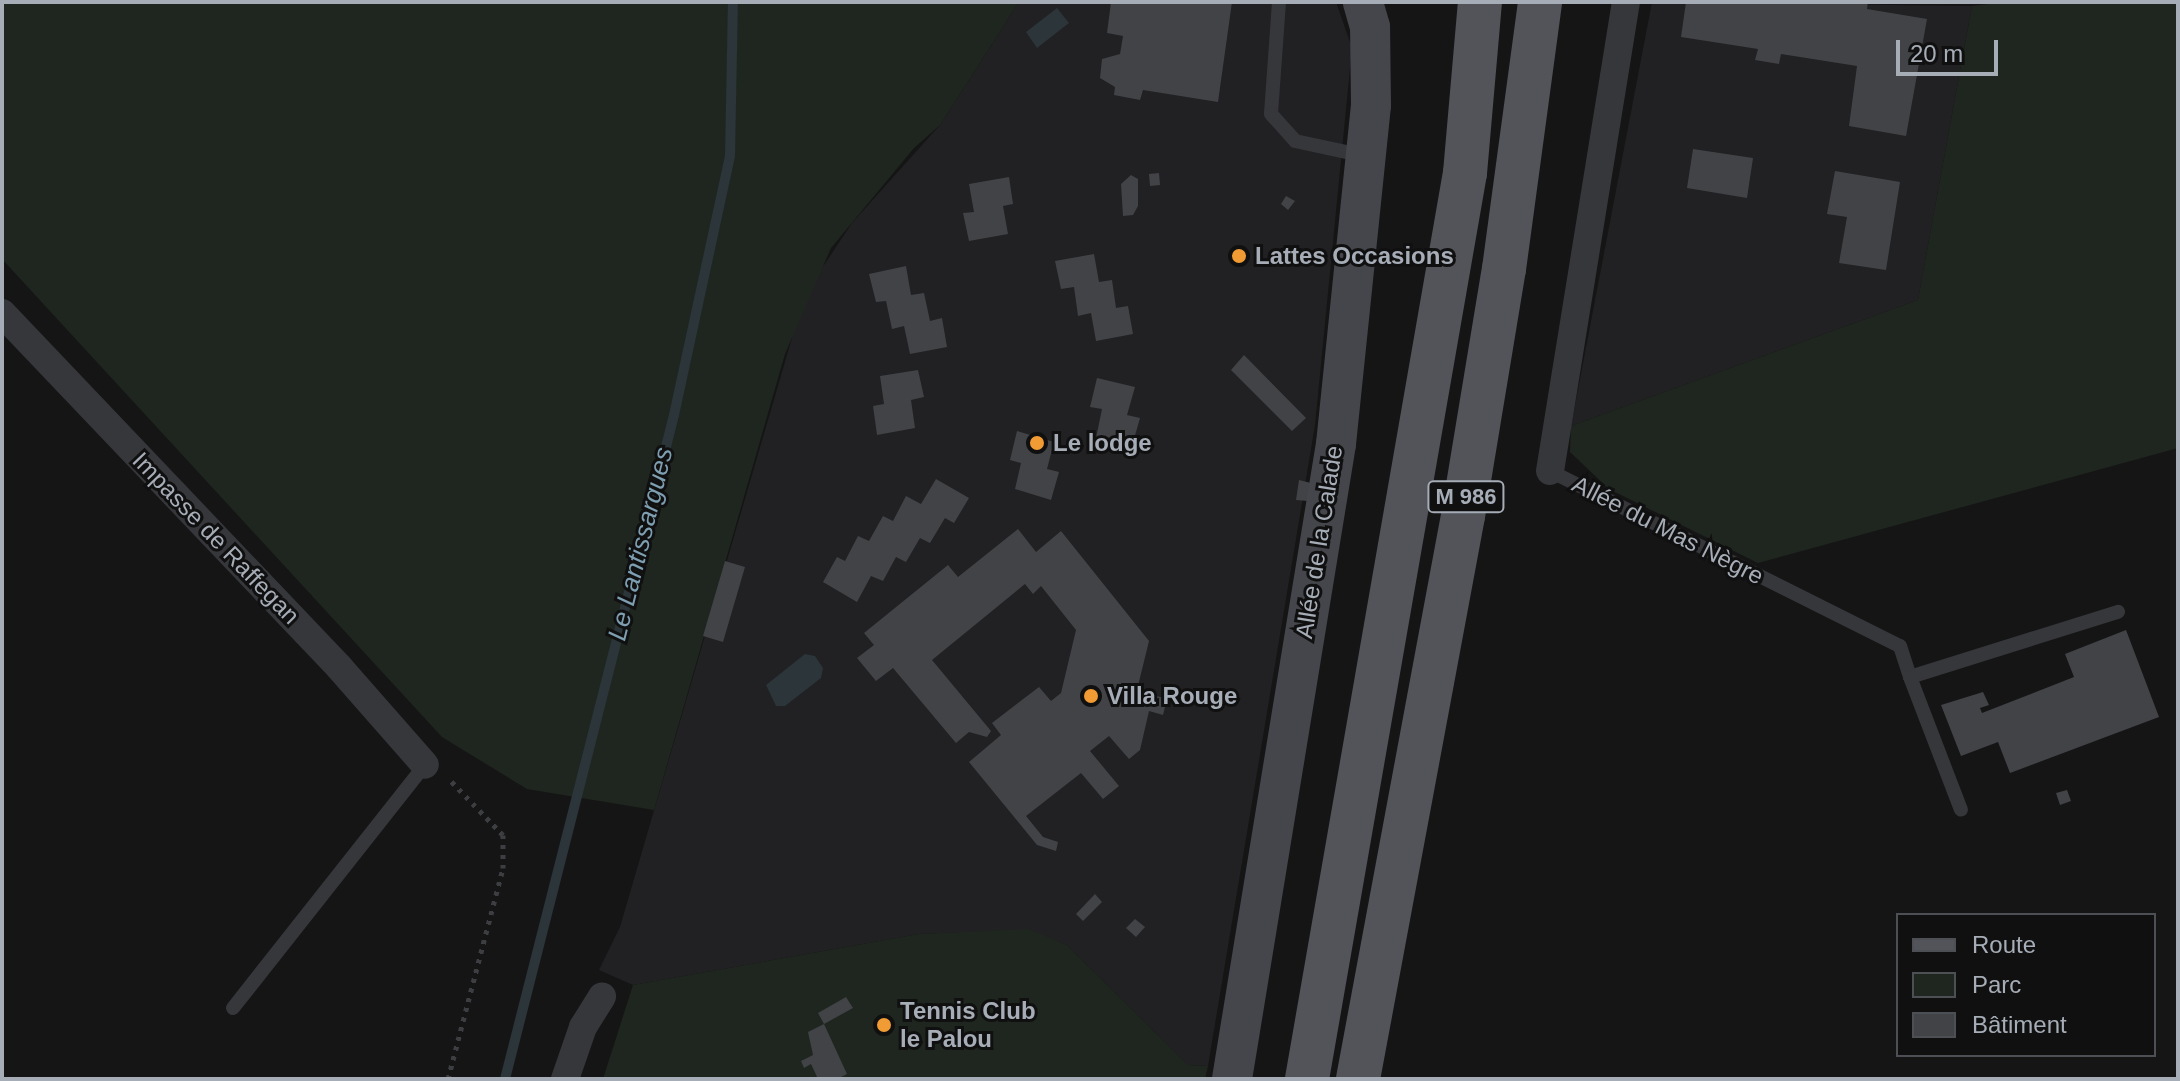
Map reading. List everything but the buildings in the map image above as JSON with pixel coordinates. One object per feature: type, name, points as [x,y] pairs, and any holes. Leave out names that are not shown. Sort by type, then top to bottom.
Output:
[{"type":"main road","name":"M 986","points":[[1307,1079],[1465,173],[1480,2]]},
{"type":"main road","name":"M 986","points":[[1358,1079],[1463,516],[1542,8]]},
{"type":"street","name":"Allée de la Calade","points":[[1232,1079],[1336,444],[1366,156],[1372,66],[1363,2]]},
{"type":"street","name":"Allée du Mas Nègre","points":[[1550,471],[1626,2]]},
{"type":"street","name":"Impasse de Raffegan","points":[[2,313],[339,667],[425,765]]},
{"type":"street","points":[[565,1079],[583,1027],[602,996]]},
{"type":"lane","points":[[1279,2],[1271,114],[1295,141],[1366,156]]},
{"type":"lane","name":"Allée du Mas Nègre","points":[[1550,471],[1900,646],[1961,810]]},
{"type":"lane","points":[[1910,677],[2118,612]]},
{"type":"lane","points":[[233,1008],[425,765]]},
{"type":"path","points":[[425,765],[442,772],[503,835],[503,868],[448,1079]]},
{"type":"shaded area","points":[[1019,2],[1336,2],[1352,48],[1315,425],[1208,1066],[1188,1065],[1067,945],[1028,930],[919,934],[633,985],[599,970],[620,927],[799,314],[818,274],[852,223],[940,125]]},
{"type":"shaded area","points":[[1652,2],[1972,6],[1918,300],[1571,426]]},
{"type":"shaded area","points":[[1057,8],[1069,23],[1037,48],[1026,32]]},
{"type":"shaded area","points":[[805,654],[815,656],[823,668],[821,678],[785,706],[776,706],[766,685]]},
{"type":"green space","points":[[2,2],[1019,2],[940,125],[914,148],[831,248],[785,354],[654,810],[527,789],[442,737],[2,259]]},
{"type":"green space","points":[[2005,2],[2178,2],[2178,448],[1758,563],[1609,489],[1570,452],[1571,426],[1918,300],[1972,6]]},
{"type":"green space","name":"Tennis Club le Palou","points":[[1028,929],[1067,945],[1188,1065],[1208,1066],[1205,1079],[603,1079],[633,985],[919,934]]},
{"type":"waterway","name":"Le Lantissargues","points":[[505,1079],[674,415],[730,156],[733,2]]},
{"type":"place","name":"Lattes Occasions","points":[[1239,256]]},
{"type":"place","name":"Le lodge","points":[[1037,443]]},
{"type":"place","name":"Villa Rouge","points":[[1091,696]]},
{"type":"place","name":"Tennis Club le Palou","points":[[884,1025]]}]
